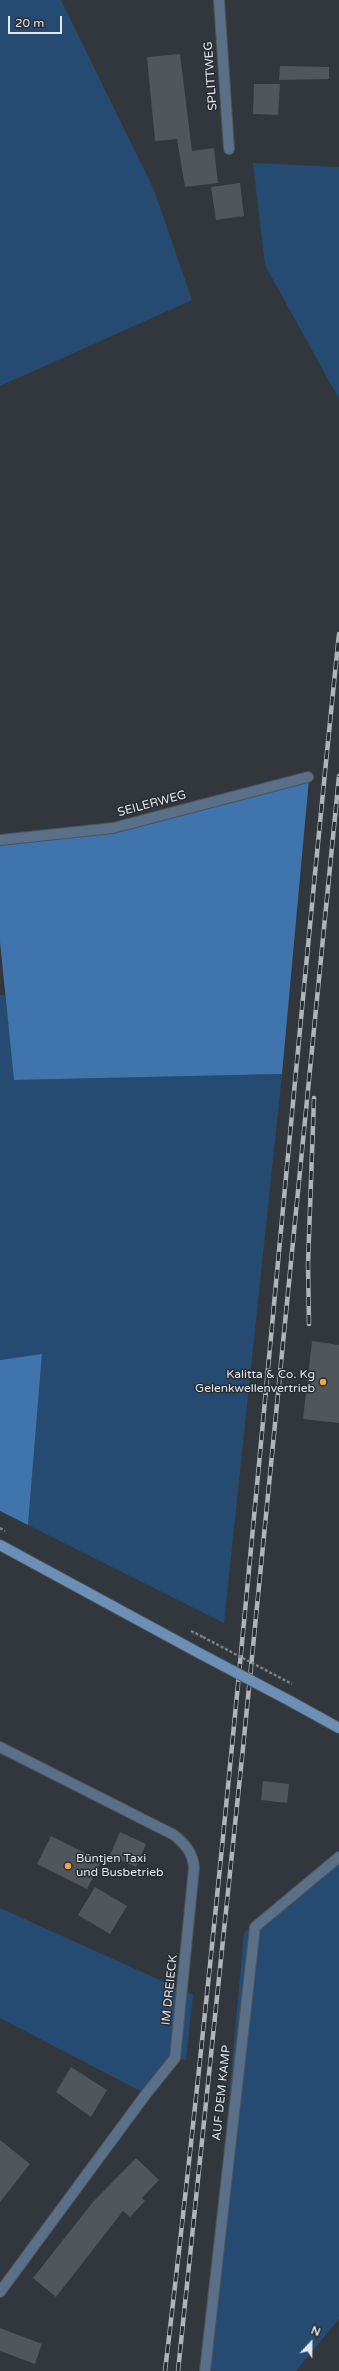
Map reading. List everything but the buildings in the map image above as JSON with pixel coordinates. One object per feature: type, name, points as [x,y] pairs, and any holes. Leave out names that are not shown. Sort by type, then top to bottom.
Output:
[{"type":"street","name":"SPLITTWEG","points":[[220,0],[229,149]]},
{"type":"street","name":"SEILERWEG","points":[[0,840],[113,828],[308,777]]},
{"type":"street","points":[[0,1545],[339,1728]]},
{"type":"street","name":"IM DREIECK","points":[[0,1747],[174,1835],[184,1844],[193,1857],[194,1868],[175,2058],[146,2094],[0,2292]]},
{"type":"street","name":"AUF DEM KAMP","points":[[205,2371],[255,1927],[339,1857]]},
{"type":"path","points":[[203,1637],[292,1684]]},
{"type":"shaded area","points":[[0,0],[61,0],[154,190],[192,300],[0,386]]},
{"type":"shaded area","points":[[253,163],[339,167],[339,399],[265,265]]},
{"type":"shaded area","points":[[309,779],[282,1074],[14,1080],[0,942],[0,840],[113,828]]},
{"type":"shaded area","points":[[0,995],[5,995],[15,1080],[282,1074],[224,1623],[28,1525],[42,1355],[0,1360]]},
{"type":"shaded area","points":[[42,1354],[28,1525],[0,1511],[0,1360]]},
{"type":"shaded area","points":[[339,1854],[339,2319],[296,2371],[204,2371],[244,1933]]},
{"type":"shaded area","points":[[0,1908],[193,1995],[186,2060],[175,2058],[146,2094],[0,2018]]},
{"type":"railway","points":[[165,2371],[190,2154],[235,1720],[317,851],[339,634]]},
{"type":"railway","points":[[178,2371],[243,1748],[339,776]]},
{"type":"railway","points":[[309,1324],[308,1264],[314,1098]]},
{"type":"place","name":"Kalitta & Co. Kg Gelenkwellenvertrieb","points":[[323,1382]]},
{"type":"place","name":"Büntjen Taxi und Busbetrieb","points":[[68,1866]]}]
